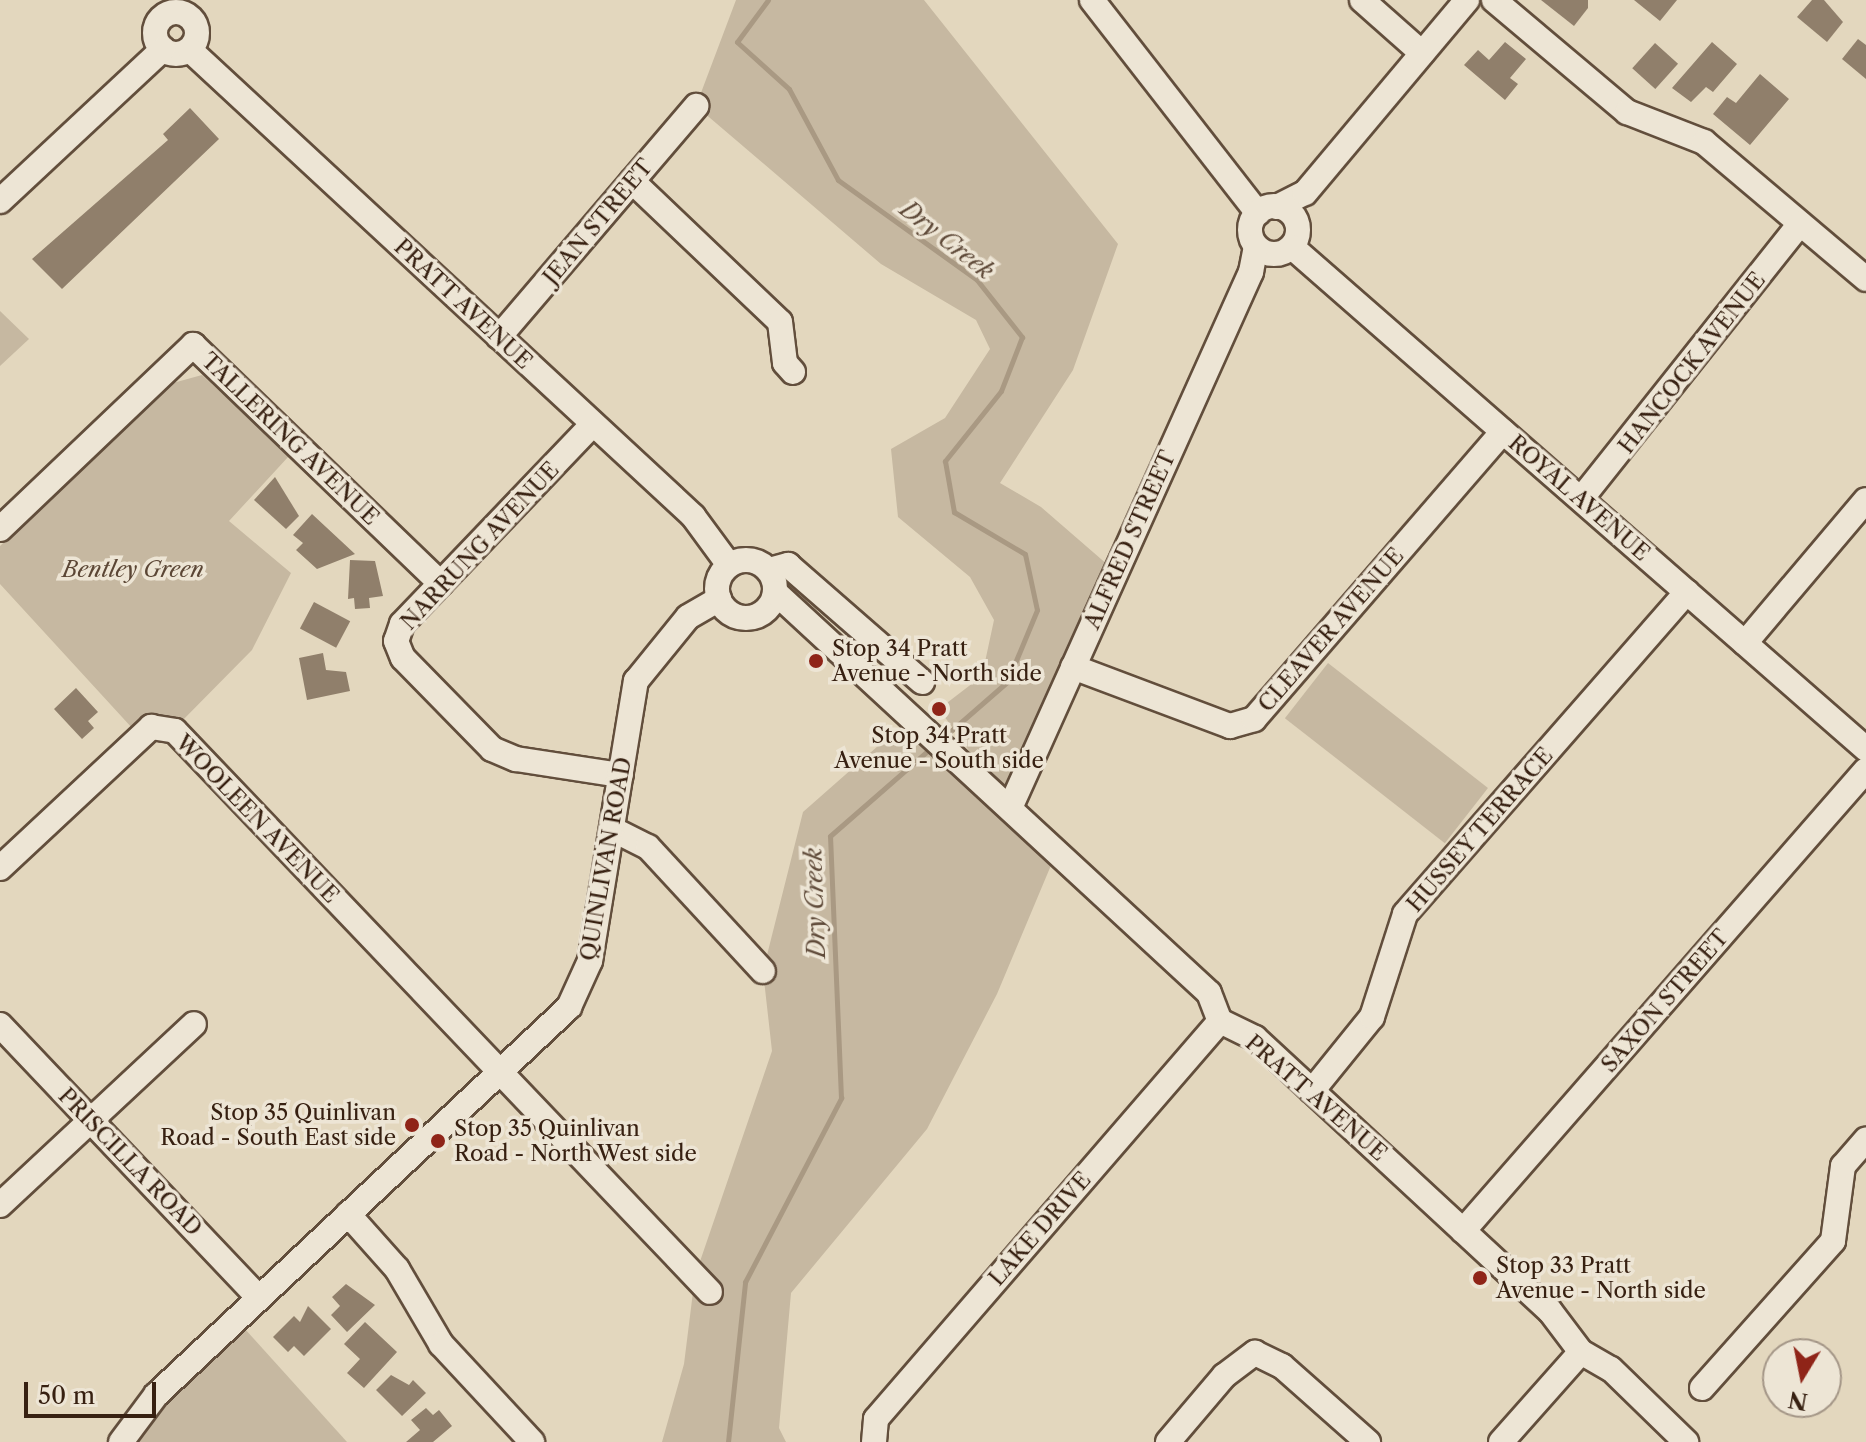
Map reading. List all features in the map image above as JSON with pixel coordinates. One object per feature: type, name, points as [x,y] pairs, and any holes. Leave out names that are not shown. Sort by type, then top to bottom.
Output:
[{"type":"street","points":[[1092,0],[1268,210]]},
{"type":"street","points":[[1362,0],[1422,53]]},
{"type":"street","points":[[1305,193],[1268,210],[1251,231],[1280,243],[1305,193],[1467,0]]},
{"type":"street","points":[[1494,0],[1627,112],[1704,142],[1866,279]]},
{"type":"street","points":[[195,8],[197,34],[190,50],[175,54],[163,49],[155,35],[153,9],[172,12],[195,8]]},
{"type":"street","points":[[0,200],[163,49]]},
{"type":"street","name":"PRATT AVENUE","points":[[190,50],[693,516],[729,565]]},
{"type":"street","name":"JEAN STREET","points":[[499,337],[696,106]]},
{"type":"street","points":[[632,181],[780,322],[785,363],[793,372]]},
{"type":"street","name":"ROYAL AVENUE","points":[[1268,210],[1280,243],[1581,499],[1866,749]]},
{"type":"street","name":"HANCOCK AVENUE","points":[[1581,499],[1800,224]]},
{"type":"street","name":"ALFRED STREET","points":[[1010,808],[1251,272],[1280,243]]},
{"type":"street","name":"TALLERING AVENUE","points":[[0,529],[193,345],[441,584]]},
{"type":"street","name":"NARRUNG AVENUE","points":[[592,425],[402,624],[396,641],[403,658],[492,749],[516,759],[621,775]]},
{"type":"street","name":"CLEAVER AVENUE","points":[[1073,667],[1230,726],[1254,719],[1503,432]]},
{"type":"street","points":[[1745,643],[1866,500]]},
{"type":"street","points":[[922,682],[788,565],[771,591],[747,619],[733,616],[719,599],[719,577],[729,565],[750,560],[771,591],[807,626],[912,716],[1209,993],[1220,1021]]},
{"type":"street","name":"HUSSEY TERRACE","points":[[1312,1091],[1372,1017],[1405,914],[1687,592]]},
{"type":"street","name":"QUINLIVAN ROAD","points":[[121,1442],[156,1395],[501,1070],[582,987],[636,681],[688,617],[719,599]]},
{"type":"street","name":"WOOLEEN AVENUE","points":[[0,868],[151,727],[175,731],[501,1070]]},
{"type":"street","name":"SAXON STREET","points":[[1463,1231],[1866,770]]},
{"type":"street","points":[[612,829],[648,847],[763,971]]},
{"type":"street","name":"PRATT AVENUE","points":[[1220,1021],[1255,1038],[1550,1311],[1581,1352],[1611,1369],[1686,1442]]},
{"type":"street","name":"LAKE DRIVE","points":[[874,1442],[876,1419],[1220,1021]]},
{"type":"street","points":[[0,1205],[194,1024]]},
{"type":"street","name":"PRISCILLA ROAD","points":[[0,1025],[259,1298]]},
{"type":"street","points":[[501,1070],[710,1292]]},
{"type":"street","points":[[1702,1388],[1833,1241],[1843,1166],[1866,1140]]},
{"type":"street","points":[[348,1214],[397,1269],[441,1344],[532,1442]]},
{"type":"street","points":[[1501,1442],[1581,1352]]},
{"type":"street","points":[[1168,1442],[1224,1376],[1255,1353],[1282,1366],[1368,1442]]},
{"type":"green space","points":[[736,0],[924,0],[1118,244],[1073,370],[1000,483],[1041,507],[1116,572],[1010,807],[1057,851],[997,994],[927,1129],[791,1293],[779,1428],[786,1442],[662,1442],[684,1364],[695,1276],[772,1051],[763,971],[803,812],[912,716],[1006,802],[939,709],[982,676],[994,620],[970,577],[898,517],[891,449],[945,418],[990,349],[976,320],[881,264],[696,106]]},
{"type":"green space","points":[[0,311],[29,339],[0,366]]},
{"type":"green space","name":"Bentley Green","points":[[202,375],[289,456],[229,521],[291,573],[252,650],[177,726],[133,729],[0,584],[0,546],[173,383]]},
{"type":"green space","points":[[1328,663],[1488,788],[1445,843],[1285,718]]},
{"type":"green space","points":[[236,1319],[347,1442],[118,1442]]},
{"type":"building","points":[[1541,0],[1588,0],[1588,8],[1574,26]]},
{"type":"building","points":[[1634,0],[1677,0],[1660,21]]},
{"type":"building","points":[[1812,0],[1824,0],[1843,22],[1827,42],[1797,17]]},
{"type":"building","points":[[1858,39],[1866,45],[1866,79],[1842,59]]},
{"type":"building","points":[[1505,42],[1526,59],[1510,78],[1518,84],[1505,100],[1464,65],[1478,50],[1489,60]]},
{"type":"building","points":[[1712,42],[1737,64],[1713,92],[1706,87],[1691,102],[1672,88]]},
{"type":"building","points":[[1655,43],[1678,64],[1655,89],[1632,68]]},
{"type":"building","points":[[1760,74],[1789,99],[1750,145],[1713,114],[1727,97],[1736,103]]},
{"type":"building","points":[[190,108],[219,139],[62,289],[32,259],[168,140],[163,134]]},
{"type":"building","points":[[275,477],[299,516],[286,529],[254,500]]},
{"type":"building","points":[[312,514],[355,554],[317,569],[296,550],[303,543],[293,535]]},
{"type":"building","points":[[350,560],[375,561],[383,596],[369,598],[370,608],[355,609],[354,598],[348,599]]},
{"type":"building","points":[[314,602],[350,621],[336,648],[300,628]]},
{"type":"building","points":[[323,653],[326,670],[346,672],[350,691],[307,700],[299,658]]},
{"type":"building","points":[[76,688],[98,712],[88,721],[94,728],[82,739],[54,709]]},
{"type":"building","points":[[346,1284],[375,1305],[347,1332],[331,1315],[340,1306],[332,1297]]},
{"type":"building","points":[[308,1306],[331,1329],[304,1356],[294,1346],[288,1352],[273,1337],[294,1316],[300,1322]]},
{"type":"building","points":[[365,1322],[397,1352],[364,1388],[347,1373],[360,1359],[344,1344]]},
{"type":"building","points":[[391,1375],[409,1385],[413,1380],[426,1393],[402,1416],[376,1390]]},
{"type":"building","points":[[426,1408],[433,1415],[439,1410],[452,1426],[433,1442],[406,1442],[420,1430],[411,1420]]},
{"type":"waterway","name":"Dry Creek","points":[[768,0],[737,42],[789,89],[838,180],[977,280],[1022,337],[1001,391],[945,461],[954,512],[1025,554],[1037,610],[1007,682],[944,737]]},
{"type":"waterway","name":"Dry Creek","points":[[728,1442],[745,1282],[841,1098],[830,836],[933,746]]},
{"type":"place","name":"Stop 34 Pratt Avenue - North side","points":[[816,661]]},
{"type":"place","name":"Stop 34 Pratt Avenue - South side","points":[[939,709]]},
{"type":"place","name":"Stop 35 Quinlivan Road - South East side","points":[[412,1125]]},
{"type":"place","name":"Stop 35 Quinlivan Road - North West side","points":[[438,1141]]},
{"type":"place","name":"Stop 33 Pratt Avenue - North side","points":[[1480,1278]]}]
